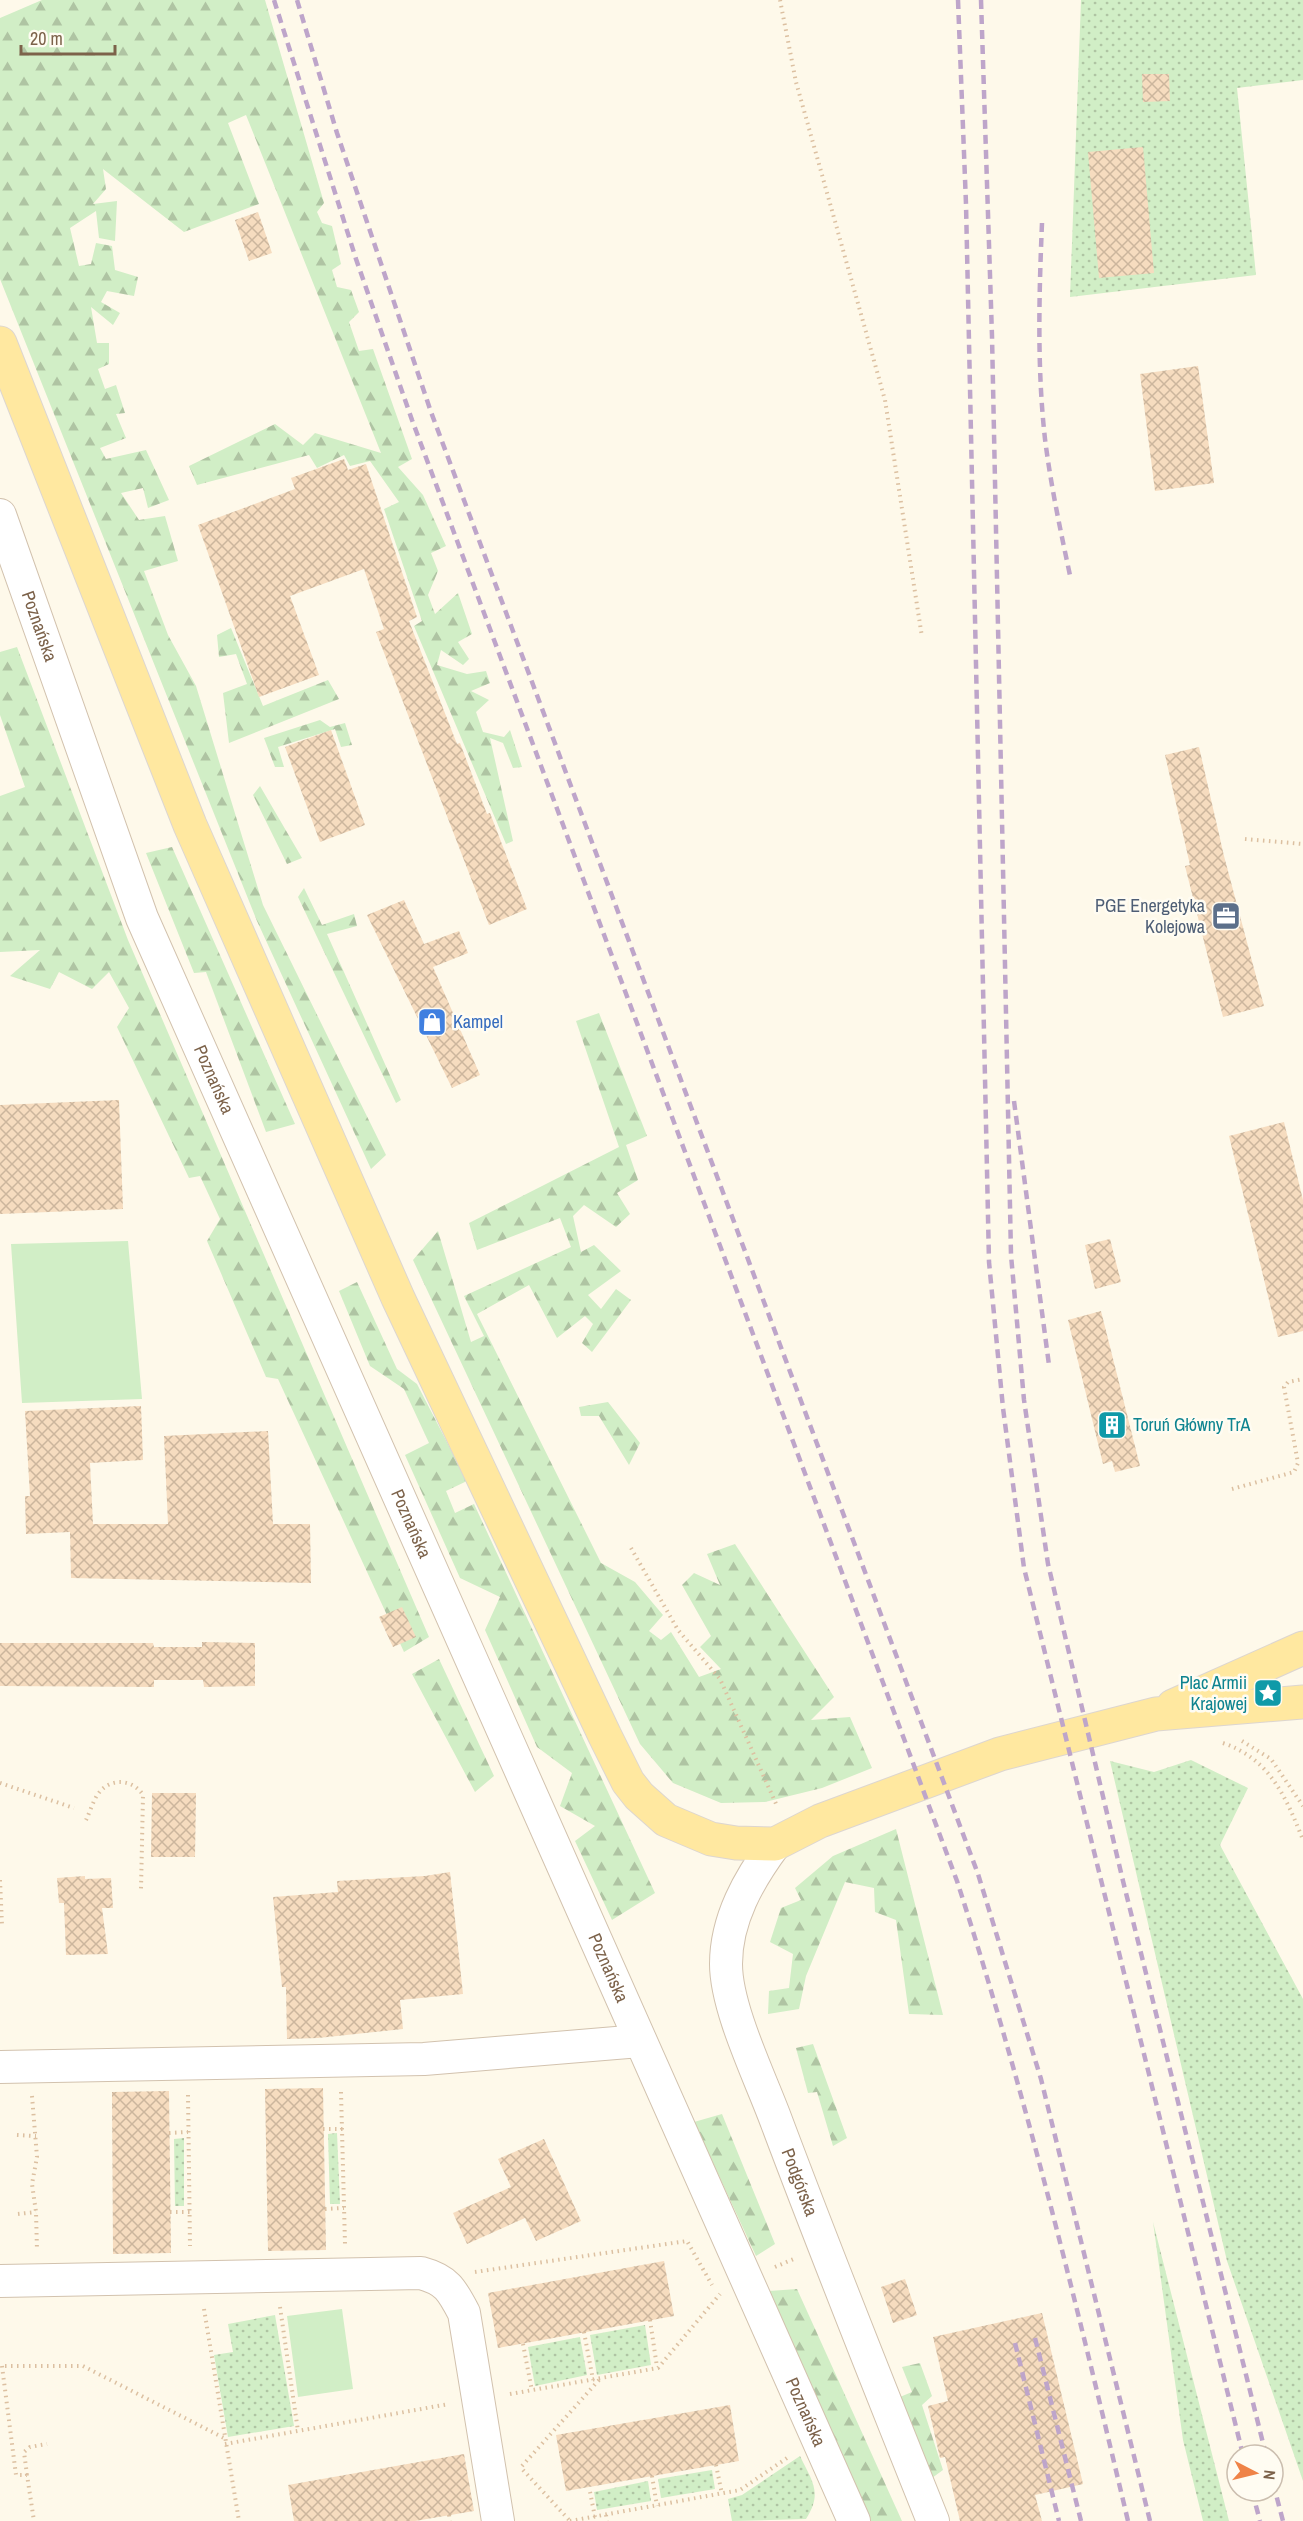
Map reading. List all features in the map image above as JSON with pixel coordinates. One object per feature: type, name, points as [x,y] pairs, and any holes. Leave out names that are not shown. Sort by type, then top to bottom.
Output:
[{"type":"main road","points":[[0,343],[190,825],[398,1298],[623,1773],[639,1796],[651,1808],[683,1829],[711,1839],[736,1844],[776,1844],[820,1821],[1000,1754],[1156,1714],[1303,1702]]},
{"type":"main road","points":[[1156,1714],[1303,1648]]},
{"type":"street","name":"Poznańska","points":[[0,515],[141,918],[854,2521]]},
{"type":"street","name":"Podgórska","points":[[776,1844],[754,1875],[734,1918],[727,1943],[726,1966],[729,1990],[823,2246],[933,2521]]},
{"type":"street","points":[[14,2066],[424,2059],[640,2041]]},
{"type":"street","points":[[0,2281],[421,2273],[438,2278],[452,2290],[464,2313],[496,2510]]},
{"type":"path","points":[[780,0],[796,82],[885,400],[922,637]]},
{"type":"path","points":[[1245,839],[1303,844]]},
{"type":"path","points":[[1232,1489],[1294,1472],[1298,1463],[1284,1387],[1288,1382],[1303,1379]]},
{"type":"path","points":[[632,1548],[678,1630],[720,1678],[778,1810]]},
{"type":"path","points":[[1235,1737],[1271,1759],[1303,1806]]},
{"type":"path","points":[[1213,1740],[1232,1746],[1266,1769],[1288,1801],[1303,1840]]},
{"type":"path","points":[[86,1820],[99,1792],[112,1784],[127,1781],[138,1787],[142,1795],[141,1888]]},
{"type":"path","points":[[0,1782],[74,1808]]},
{"type":"path","points":[[1280,1790],[1288,1785]]},
{"type":"path","points":[[0,1880],[2,1925],[0,1926]]},
{"type":"path","points":[[339,2061],[343,2128],[346,2275]]},
{"type":"path","points":[[188,2064],[190,2212],[194,2278],[239,2521]]},
{"type":"path","points":[[14,2066],[36,2136],[37,2157],[32,2184],[36,2212],[38,2280]]},
{"type":"path","points":[[323,2129],[343,2128]]},
{"type":"path","points":[[170,2133],[188,2132]]},
{"type":"path","points":[[18,2135],[36,2136]]},
{"type":"path","points":[[325,2209],[344,2208]]},
{"type":"path","points":[[18,2214],[36,2212]]},
{"type":"path","points":[[170,2212],[190,2212]]},
{"type":"path","points":[[438,2278],[687,2241],[718,2296]]},
{"type":"path","points":[[773,2268],[800,2256]]},
{"type":"path","points":[[276,2276],[298,2431]]},
{"type":"path","points":[[225,2444],[657,2368],[723,2292]]},
{"type":"path","points":[[650,2320],[657,2368]]},
{"type":"path","points":[[584,2332],[593,2380]]},
{"type":"path","points":[[523,2344],[532,2391]]},
{"type":"path","points":[[27,2475],[16,2475],[3,2366],[83,2366],[224,2438]]},
{"type":"path","points":[[496,2510],[521,2468],[600,2379]]},
{"type":"path","points":[[34,2521],[24,2452],[30,2447],[47,2444]]},
{"type":"path","points":[[521,2468],[570,2521],[740,2490],[792,2455]]},
{"type":"path","points":[[716,2465],[722,2494]]},
{"type":"path","points":[[652,2476],[657,2506]]},
{"type":"path","points":[[590,2492],[595,2517]]},
{"type":"path","points":[[449,2515],[450,2521]]},
{"type":"path","points":[[606,2515],[607,2521]]},
{"type":"green space","points":[[42,0],[265,0],[324,203],[317,212],[322,223],[332,226],[341,264],[332,270],[337,287],[351,290],[359,312],[349,322],[359,351],[373,349],[412,459],[398,467],[423,495],[446,546],[431,553],[438,571],[428,595],[435,614],[458,593],[472,634],[458,642],[469,659],[463,665],[441,650],[437,665],[467,674],[486,671],[490,683],[471,691],[489,700],[476,712],[483,732],[504,737],[510,730],[522,767],[513,768],[503,743],[490,738],[513,841],[506,844],[414,626],[422,621],[384,509],[399,502],[370,461],[350,466],[344,455],[317,468],[309,455],[197,485],[189,466],[275,424],[303,445],[315,433],[381,453],[246,115],[228,123],[259,204],[184,232],[103,169],[106,189],[93,204],[117,201],[115,241],[99,238],[96,211],[70,228],[79,266],[91,264],[96,243],[112,246],[115,270],[138,277],[134,296],[107,291],[101,302],[120,313],[113,325],[91,307],[97,343],[109,343],[109,364],[98,369],[105,389],[116,385],[125,413],[116,414],[126,438],[100,448],[106,459],[146,450],[169,500],[148,508],[143,488],[121,493],[139,520],[165,516],[178,561],[144,571],[168,635],[196,686],[263,905],[386,1155],[371,1169],[257,921],[0,279],[0,18]]},
{"type":"green space","points":[[1081,0],[1303,0],[1303,80],[1237,88],[1256,275],[1070,297]]},
{"type":"green space","points":[[231,628],[263,706],[328,680],[339,699],[229,743],[223,693],[247,684],[236,654],[219,657],[217,635]]},
{"type":"green space","points":[[17,647],[128,940],[429,1637],[404,1652],[278,1379],[266,1377],[207,1241],[220,1219],[200,1176],[189,1178],[117,1027],[129,1008],[109,972],[92,989],[59,972],[50,989],[10,976],[40,950],[0,952],[0,796],[25,787],[0,715],[0,652]]},
{"type":"green space","points":[[320,720],[330,727],[345,723],[352,745],[341,747],[335,729],[278,747],[284,767],[275,767],[264,738]]},
{"type":"green space","points":[[260,786],[302,858],[287,864],[253,795]]},
{"type":"green space","points":[[172,847],[295,1124],[266,1132],[206,972],[194,973],[146,853]]},
{"type":"green space","points":[[304,888],[322,925],[354,914],[357,926],[327,934],[401,1100],[396,1103],[298,897]]},
{"type":"green space","points":[[599,1013],[647,1136],[626,1145],[638,1180],[617,1193],[630,1214],[616,1227],[584,1205],[573,1216],[581,1252],[594,1245],[621,1271],[588,1295],[601,1309],[616,1289],[631,1300],[592,1352],[582,1343],[593,1324],[585,1316],[557,1338],[529,1285],[477,1314],[601,1563],[635,1582],[663,1615],[649,1631],[661,1640],[671,1632],[699,1677],[721,1669],[700,1647],[711,1636],[682,1585],[694,1573],[720,1585],[707,1554],[735,1544],[834,1697],[811,1720],[850,1717],[872,1768],[822,1788],[765,1802],[721,1803],[673,1783],[640,1744],[413,1260],[438,1231],[471,1342],[484,1336],[464,1296],[571,1247],[560,1218],[477,1250],[469,1223],[619,1147],[576,1021]]},
{"type":"green space","points":[[128,1241],[142,1399],[22,1403],[11,1244]]},
{"type":"green space","points":[[357,1282],[397,1369],[417,1384],[467,1481],[446,1491],[455,1513],[474,1504],[655,1893],[612,1920],[575,1841],[595,1826],[560,1806],[572,1773],[537,1747],[485,1630],[500,1597],[460,1578],[405,1455],[429,1443],[404,1389],[370,1366],[339,1291]]},
{"type":"green space","points":[[608,1402],[640,1443],[629,1465],[599,1416],[581,1416],[579,1407]]},
{"type":"green space","points":[[439,1659],[494,1776],[475,1792],[412,1674]]},
{"type":"green space","points":[[1191,1760],[1248,1788],[1220,1845],[1303,1999],[1303,2481],[1227,2261],[1110,1761],[1154,1772]]},
{"type":"green space","points":[[896,1829],[943,2015],[909,2014],[896,1920],[875,1912],[874,1888],[845,1882],[806,1976],[799,2009],[768,2014],[769,1991],[789,1988],[793,1954],[770,1942],[781,1908],[801,1900],[795,1888],[833,1856]]},
{"type":"green space","points":[[813,2044],[847,2138],[833,2146],[817,2092],[808,2093],[796,2048]]},
{"type":"green space","points":[[722,2114],[775,2244],[756,2256],[694,2122]]},
{"type":"green space","points":[[337,2133],[340,2204],[330,2204],[328,2134]]},
{"type":"green space","points":[[184,2138],[184,2206],[175,2206],[174,2139]]},
{"type":"green space","points":[[1153,2222],[1229,2521],[1203,2521],[1183,2440]]},
{"type":"green space","points":[[797,2289],[902,2521],[871,2521],[769,2291]]},
{"type":"green space","points":[[342,2309],[353,2389],[298,2397],[287,2316]]},
{"type":"green space","points":[[275,2315],[294,2426],[228,2437],[214,2355],[233,2352],[228,2324]]},
{"type":"green space","points":[[645,2325],[651,2365],[597,2375],[590,2335]]},
{"type":"green space","points":[[580,2337],[587,2375],[535,2386],[528,2347]]},
{"type":"green space","points":[[920,2363],[932,2396],[922,2405],[943,2470],[925,2483],[895,2399],[912,2392],[902,2367]]},
{"type":"green space","points":[[800,2456],[812,2480],[815,2494],[806,2519],[732,2521],[728,2499],[742,2495]]},
{"type":"green space","points":[[712,2470],[715,2489],[661,2498],[658,2479]]},
{"type":"green space","points":[[648,2481],[651,2501],[597,2510],[594,2492]]},
{"type":"building","points":[[1142,74],[1169,74],[1170,101],[1143,102]]},
{"type":"building","points":[[1143,147],[1154,273],[1099,278],[1088,152]]},
{"type":"building","points":[[258,212],[272,253],[249,261],[235,220]]},
{"type":"building","points":[[1198,366],[1214,483],[1155,491],[1140,374]]},
{"type":"building","points":[[344,459],[348,470],[366,464],[417,617],[409,621],[457,744],[460,743],[487,814],[490,813],[527,909],[489,925],[376,632],[384,629],[364,569],[290,596],[319,675],[259,697],[198,525],[295,489],[291,478]]},
{"type":"building","points":[[331,730],[365,825],[320,842],[285,747]]},
{"type":"building","points":[[1199,747],[1224,856],[1264,1006],[1223,1017],[1185,866],[1190,865],[1165,755]]},
{"type":"building","points":[[404,900],[424,944],[459,931],[468,953],[433,967],[480,1075],[452,1088],[367,915]]},
{"type":"building","points":[[119,1100],[123,1209],[0,1214],[0,1105]]},
{"type":"building","points":[[1284,1122],[1303,1200],[1303,1331],[1278,1337],[1229,1136]]},
{"type":"building","points":[[1110,1239],[1121,1282],[1095,1289],[1085,1245]]},
{"type":"building","points":[[1101,1311],[1140,1466],[1115,1472],[1112,1461],[1103,1464],[1068,1320]]},
{"type":"building","points":[[141,1406],[143,1460],[90,1463],[93,1524],[168,1524],[164,1436],[268,1431],[273,1524],[310,1524],[311,1583],[71,1578],[70,1532],[26,1534],[25,1496],[30,1496],[25,1411]]},
{"type":"building","points":[[402,1607],[416,1637],[393,1647],[379,1617]]},
{"type":"building","points":[[202,1642],[255,1643],[255,1686],[204,1687],[203,1680],[154,1680],[154,1687],[0,1686],[0,1643],[153,1643],[154,1647],[202,1647]]},
{"type":"building","points":[[152,1793],[196,1793],[195,1857],[151,1857]]},
{"type":"building","points":[[450,1872],[463,1994],[400,2000],[403,2029],[287,2039],[286,1987],[282,1987],[273,1897],[338,1892],[337,1881],[425,1876]]},
{"type":"building","points":[[85,1876],[85,1879],[111,1878],[113,1908],[102,1908],[108,1954],[66,1955],[64,1903],[59,1903],[57,1878]]},
{"type":"building","points":[[323,2088],[326,2250],[268,2251],[265,2089]]},
{"type":"building","points":[[169,2091],[171,2253],[113,2254],[112,2092]]},
{"type":"building","points":[[544,2139],[581,2221],[536,2241],[525,2218],[467,2244],[453,2213],[511,2187],[498,2159]]},
{"type":"building","points":[[664,2261],[674,2316],[498,2348],[488,2293]]},
{"type":"building","points":[[905,2279],[917,2315],[893,2323],[881,2287]]},
{"type":"building","points":[[1042,2313],[1083,2484],[1035,2495],[1042,2521],[960,2521],[945,2457],[940,2458],[928,2406],[948,2401],[933,2337]]},
{"type":"building","points":[[730,2405],[739,2461],[566,2491],[556,2435]]},
{"type":"building","points":[[464,2454],[474,2511],[415,2521],[294,2521],[288,2485]]},
{"type":"railway","points":[[274,0],[356,259],[412,420],[957,1881],[1028,2119],[1128,2521]]},
{"type":"railway","points":[[297,0],[337,133],[431,412],[978,1874],[1041,2079],[1150,2521]]},
{"type":"railway","points":[[958,0],[966,204],[989,1262],[1003,1408],[1024,1568],[1240,2443]]},
{"type":"railway","points":[[981,0],[992,336],[1011,1255],[1024,1400],[1048,1564],[1123,1881],[1263,2443]]},
{"type":"railway","points":[[1042,223],[1039,331],[1042,412],[1056,510],[1071,580]]},
{"type":"railway","points":[[1014,1101],[1049,1365]]},
{"type":"railway","points":[[1035,2338],[1081,2521]]},
{"type":"railway","points":[[1015,2343],[1059,2521]]},
{"type":"railway","points":[[1255,2503],[1260,2521]]},
{"type":"railway","points":[[1278,2503],[1283,2521]]},
{"type":"place","name":"PGE Energetyka Kolejowa","points":[[1226,916]]},
{"type":"place","name":"Kampel","points":[[432,1022]]},
{"type":"place","name":"Toruń Główny TrA","points":[[1112,1425]]},
{"type":"place","name":"Plac Armii Krajowej","points":[[1268,1693]]}]
